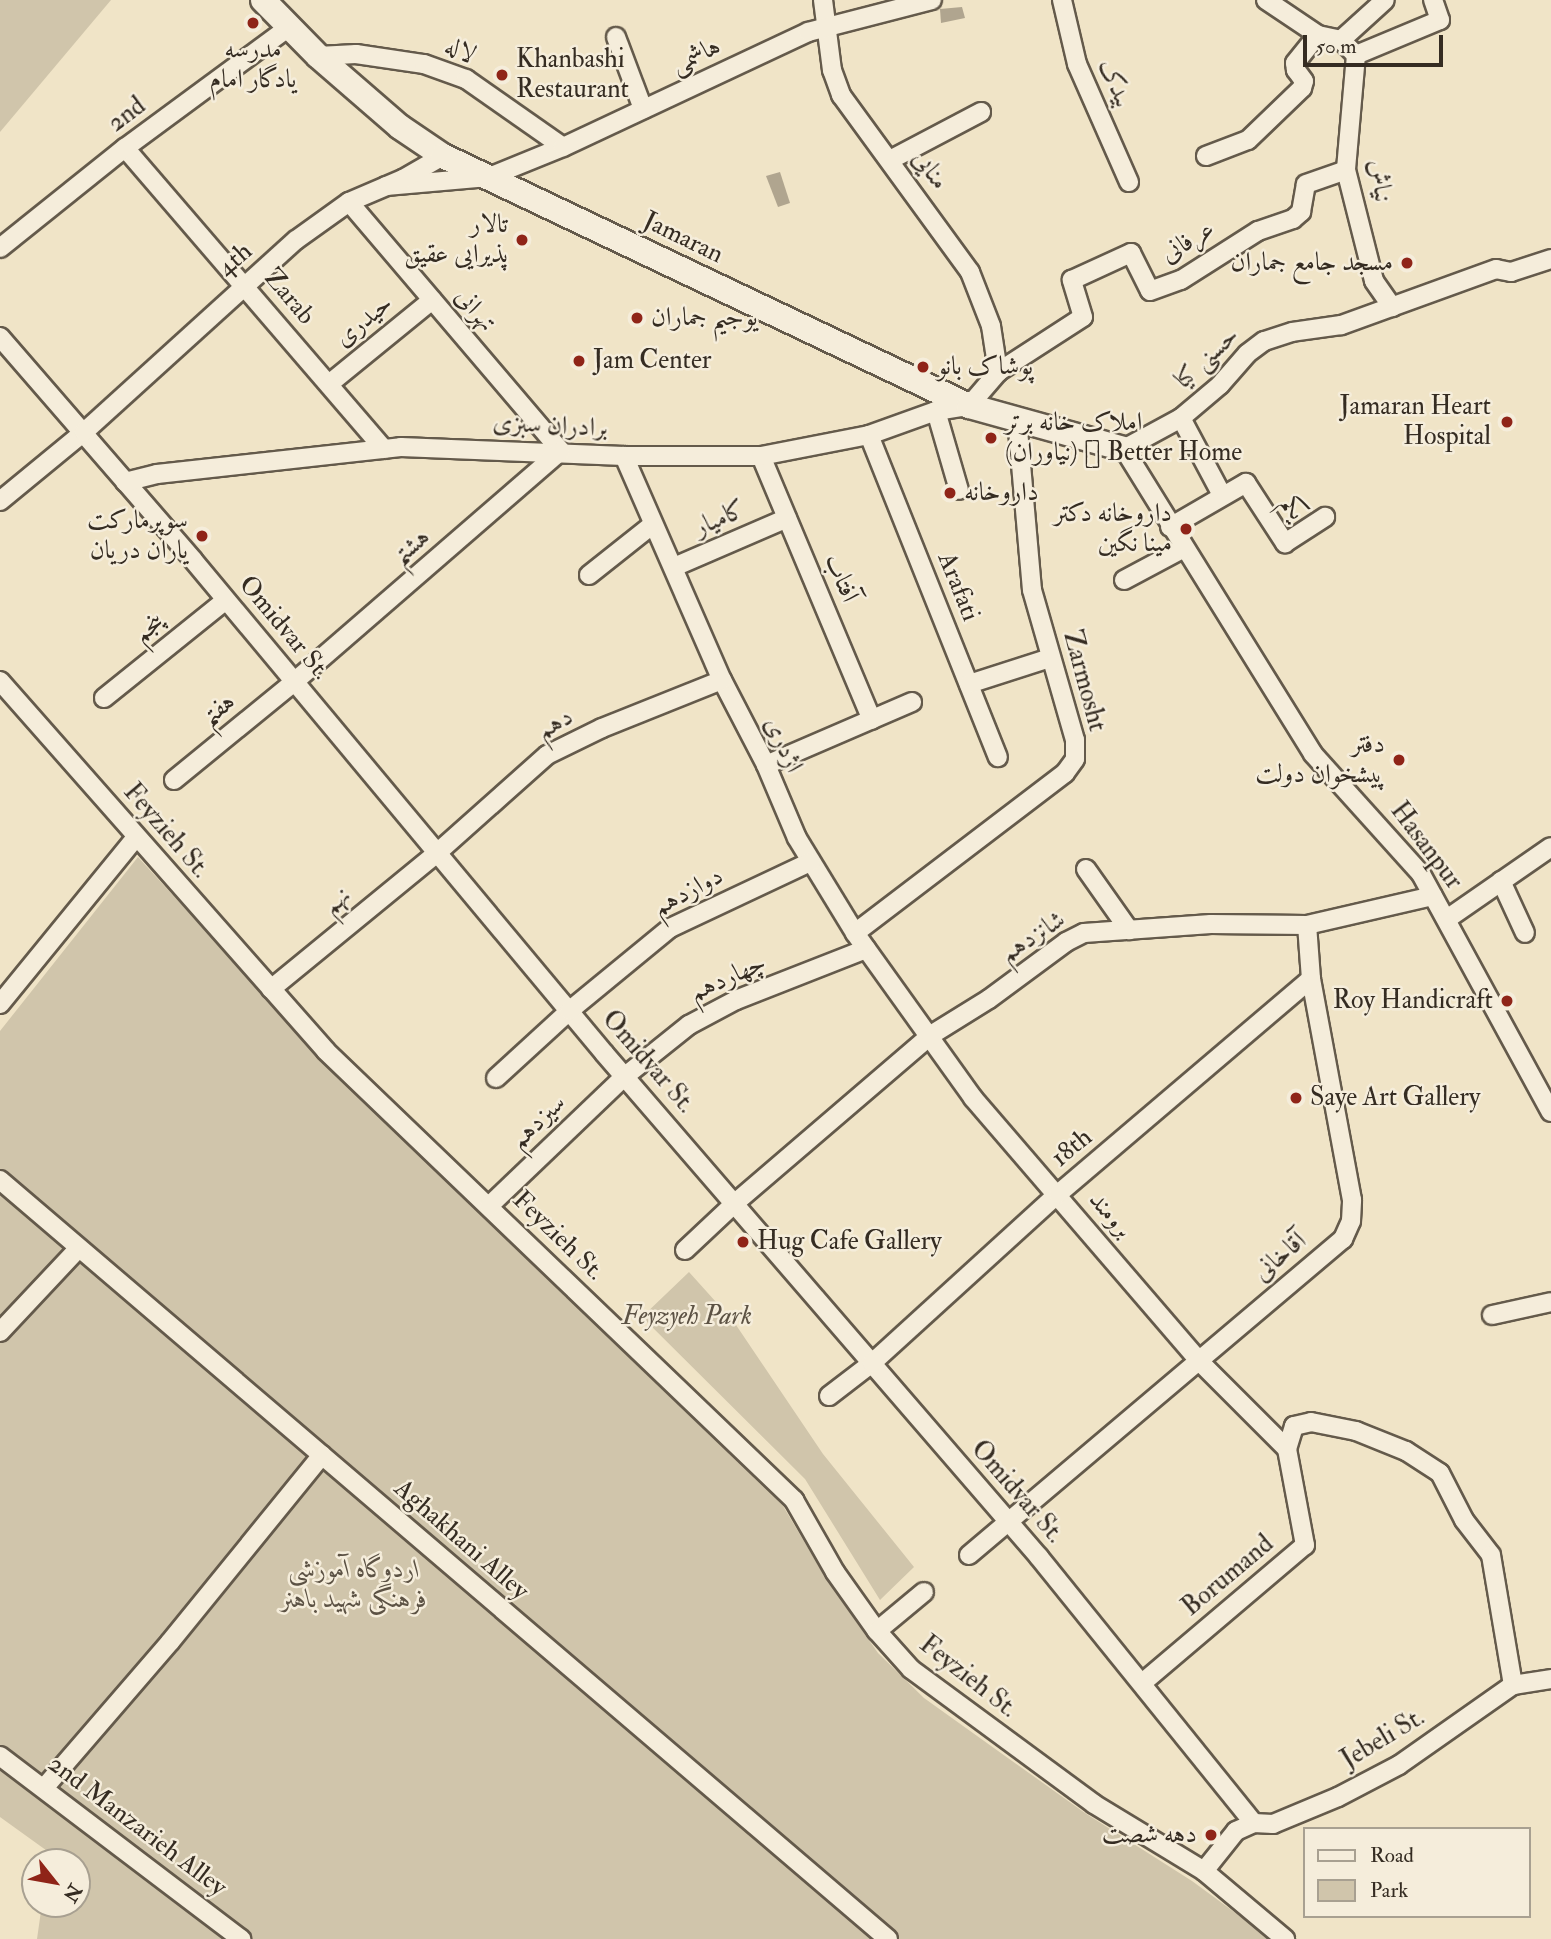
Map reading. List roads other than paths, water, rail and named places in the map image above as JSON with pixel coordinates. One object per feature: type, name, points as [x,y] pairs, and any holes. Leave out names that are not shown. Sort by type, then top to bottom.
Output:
[{"type":"main road","name":"Jamaran","points":[[263,0],[318,56],[400,127],[443,156],[969,406],[1124,449]]},
{"type":"street","name":"منایی","points":[[823,0],[832,71],[841,95],[970,272],[990,326],[998,372]]},
{"type":"street","name":"هاشمی","points":[[386,186],[489,177],[563,147],[828,25],[932,0]]},
{"type":"street","name":"بیدک","points":[[1062,0],[1077,64],[1129,182]]},
{"type":"street","points":[[1266,0],[1318,35],[1341,40],[1356,55],[1440,20],[1433,0]]},
{"type":"street","points":[[1341,40],[1385,0]]},
{"type":"street","name":"2nd","points":[[0,248],[125,148],[288,28]]},
{"type":"street","points":[[1206,156],[1248,141],[1302,88],[1304,81],[1296,71],[1295,63],[1318,35]]},
{"type":"street","points":[[616,37],[643,109]]},
{"type":"street","name":"لاله","points":[[318,56],[356,54],[424,64],[466,79],[563,147]]},
{"type":"street","name":"نیاش","points":[[1356,55],[1346,170],[1374,281],[1392,307]]},
{"type":"street","points":[[890,160],[981,112]]},
{"type":"street","name":"Zarab","points":[[125,148],[246,285],[384,449]]},
{"type":"street","name":"4th","points":[[0,501],[84,432],[296,240],[349,202],[443,156]]},
{"type":"street","name":"عرفانی","points":[[969,406],[998,372],[1083,317],[1072,280],[1131,253],[1150,291],[1181,280],[1258,231],[1293,219],[1301,212],[1306,184],[1346,170]]},
{"type":"street","name":"تهرانی","points":[[349,202],[561,451]]},
{"type":"street","name":"حسنی کیا","points":[[1124,449],[1181,418],[1220,385],[1247,354],[1264,341],[1292,332],[1341,325],[1496,269],[1511,272],[1551,259]]},
{"type":"street","name":"حیدری","points":[[329,384],[432,300]]},
{"type":"street","name":"Omidvar St.","points":[[0,337],[226,600],[624,1077],[1007,1520],[1254,1823]]},
{"type":"street","name":"برادران سبزی","points":[[125,482],[157,474],[384,449],[561,451],[624,456],[761,456],[869,435],[936,411],[969,406]]},
{"type":"street","points":[[936,411],[959,490]]},
{"type":"street","points":[[1181,418],[1222,495]]},
{"type":"street","name":"Zarmosht","points":[[855,933],[1065,773],[1075,759],[1075,740],[1049,658],[1032,590],[1017,420]]},
{"type":"street","name":"Arafati","points":[[869,435],[998,757]]},
{"type":"street","name":"Hasanpur","points":[[1124,449],[1170,527],[1314,754],[1408,858],[1433,896],[1551,1112]]},
{"type":"street","name":"هشتم","points":[[295,682],[561,451]]},
{"type":"street","name":"اژدری","points":[[624,456],[722,680],[766,765],[810,862],[866,949],[931,1035]]},
{"type":"street","name":"آفتاب","points":[[761,456],[872,720]]},
{"type":"street","name":"یکم","points":[[1170,527],[1246,483],[1285,543],[1325,517]]},
{"type":"street","name":"کامیار","points":[[674,567],[787,519]]},
{"type":"street","points":[[589,575],[652,525]]},
{"type":"street","points":[[1124,580],[1184,548]]},
{"type":"street","name":"پنجم","points":[[104,698],[226,600]]},
{"type":"street","points":[[969,684],[1049,658]]},
{"type":"street","name":"دهم","points":[[437,853],[547,755],[602,728],[722,680]]},
{"type":"street","name":"Feyzieh St.","points":[[0,681],[326,1051],[794,1500],[835,1572],[877,1631],[911,1669],[1084,1797],[1207,1866]]},
{"type":"street","name":"هفتم","points":[[174,780],[295,682]]},
{"type":"street","points":[[766,765],[912,702]]},
{"type":"street","points":[[0,1004],[136,837]]},
{"type":"street","points":[[1447,919],[1551,847]]},
{"type":"street","name":"نهم","points":[[271,989],[437,853]]},
{"type":"street","name":"دوازدهم","points":[[496,1078],[569,1011],[670,928],[810,862]]},
{"type":"street","points":[[1086,869],[1129,930]]},
{"type":"street","points":[[1501,881],[1525,933]]},
{"type":"street","name":"شانزدهم","points":[[685,1250],[735,1203],[931,1035],[989,999],[1066,942],[1084,933],[1211,923],[1307,925],[1433,896]]},
{"type":"street","name":"آقاخانی","points":[[969,1555],[1007,1520],[1343,1239],[1351,1221],[1352,1200],[1311,979],[1307,925]]},
{"type":"street","name":"چهاردهم","points":[[624,1077],[688,1024],[736,1000],[866,949]]},
{"type":"street","name":"18th","points":[[829,1396],[872,1363],[1058,1194],[1311,979]]},
{"type":"street","name":"برومند","points":[[931,1035],[973,1098],[1199,1361]]},
{"type":"street","name":"سیزدهم","points":[[489,1206],[624,1077]]},
{"type":"street","name":"Aghakhani Alley","points":[[0,1180],[888,1939]]},
{"type":"street","points":[[0,1332],[79,1248]]},
{"type":"street","points":[[1492,1315],[1551,1302]]},
{"type":"street","points":[[1199,1361],[1287,1449],[1294,1426],[1311,1422],[1356,1431],[1406,1451],[1440,1473],[1464,1520],[1491,1555],[1513,1685]]},
{"type":"street","name":"Borumand","points":[[1142,1683],[1305,1545],[1287,1449]]},
{"type":"street","points":[[44,1788],[170,1642],[322,1455]]},
{"type":"street","points":[[877,1631],[924,1592]]},
{"type":"street","name":"Jebeli St.","points":[[1207,1866],[1236,1831],[1254,1823],[1273,1824],[1338,1797],[1399,1765],[1513,1685],[1551,1679]]},
{"type":"street","name":"2nd Manzarieh Alley","points":[[0,1756],[241,1939]]},
{"type":"street","points":[[1207,1866],[1281,1929],[1300,1939]]},
{"type":"place","name":"مدرسه یادگار امام","points":[[253,23]]},
{"type":"place","name":"Khanbashi Restaurant","points":[[502,75]]},
{"type":"place","name":"تالار پذیرایی عقیق","points":[[522,240]]},
{"type":"place","name":"مسجد جامع جماران","points":[[1407,263]]},
{"type":"place","name":"یوجیم جماران","points":[[637,318]]},
{"type":"place","name":"Jam Center","points":[[579,361]]},
{"type":"place","name":"پوشاک بانو","points":[[923,367]]},
{"type":"place","name":"Jamaran Heart Hospital","points":[[1507,422]]},
{"type":"place","name":"املاک خانه برتر (نیاوران) [] Better Home","points":[[991,438]]},
{"type":"place","name":"داروخانه","points":[[950,493]]},
{"type":"place","name":"داروخانه دکتر مینا نگین","points":[[1186,529]]},
{"type":"place","name":"سوپرمارکت یاران دریان","points":[[202,536]]},
{"type":"place","name":"دفتر پیشخوان دولت","points":[[1399,760]]},
{"type":"place","name":"Roy Handicraft","points":[[1507,1001]]},
{"type":"place","name":"Saye Art Gallery","points":[[1296,1098]]},
{"type":"place","name":"Hug Cafe Gallery","points":[[743,1242]]},
{"type":"place","name":"دهه شصت","points":[[1211,1835]]},
{"type":"park label","name":"Feyzyeh Park","points":[[687,1317]]},
{"type":"park label","name":"اردوگاه آموزشی فرهنگی شهید باهنر","points":[[354,1585]]}]
